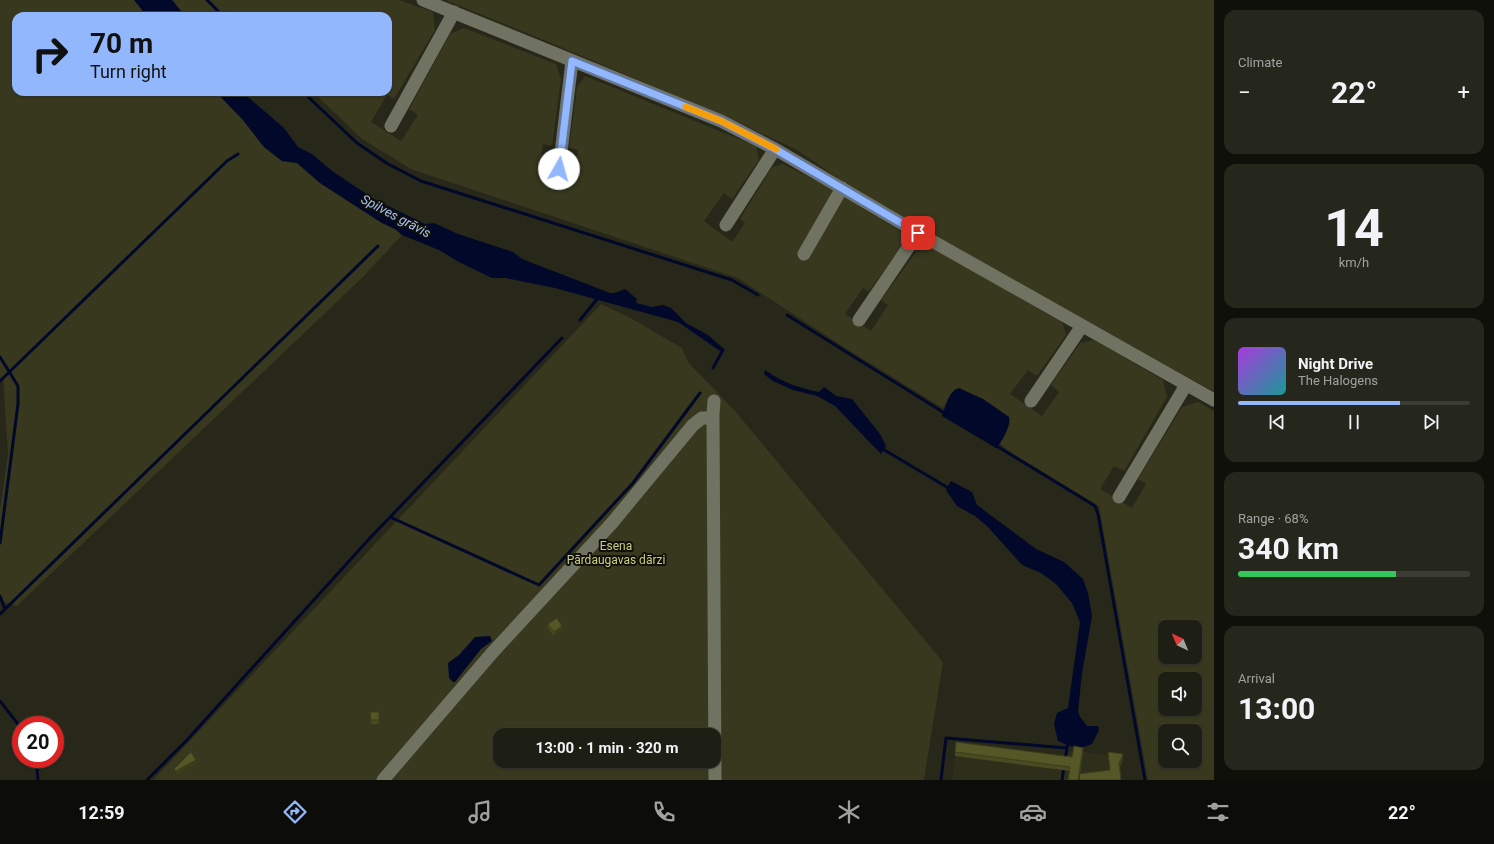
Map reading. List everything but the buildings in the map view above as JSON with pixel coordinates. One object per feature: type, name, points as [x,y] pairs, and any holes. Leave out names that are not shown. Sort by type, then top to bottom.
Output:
[{"type":"street","points":[[423,0],[721,121],[775,149],[918,233],[1214,400]]},
{"type":"street","points":[[391,126],[454,12]]},
{"type":"street","points":[[559,169],[572,61]]},
{"type":"street","points":[[726,225],[775,149]]},
{"type":"street","points":[[804,254],[842,188]]},
{"type":"street","points":[[859,320],[918,233]]},
{"type":"street","points":[[1031,401],[1082,326]]},
{"type":"street","points":[[1119,497],[1186,385]]},
{"type":"street","points":[[714,401],[715,780]]},
{"type":"street","points":[[383,780],[492,653],[612,523],[693,426],[702,418],[708,418],[713,422]]},
{"type":"shaded area","points":[[956,746],[1058,759],[1074,750],[1123,758],[1119,767],[1121,780],[952,780]]},
{"type":"green space","points":[[0,0],[134,0],[144,12],[12,12],[12,96],[220,96],[243,120],[264,147],[282,161],[297,163],[320,183],[382,223],[395,229],[402,235],[362,278],[17,606],[0,601],[0,510],[8,453],[3,376],[0,379]]},
{"type":"green space","points":[[172,0],[399,0],[433,12],[435,30],[394,99],[389,96],[392,96],[392,12],[228,12],[226,10],[223,12],[182,12]]},
{"type":"green space","points":[[445,0],[1214,0],[1214,392],[917,226],[851,187],[797,150],[731,119]]},
{"type":"green space","points":[[464,28],[556,64],[561,79],[552,146],[543,144],[539,175],[573,180],[578,150],[569,148],[577,88],[585,76],[756,146],[759,160],[732,199],[724,193],[704,221],[732,242],[745,223],[740,219],[772,167],[783,164],[826,186],[900,231],[904,243],[869,291],[863,288],[845,314],[871,331],[888,305],[881,300],[916,252],[932,247],[1062,322],[1066,335],[1037,376],[1028,370],[1010,394],[1042,416],[1059,392],[1051,385],[1080,343],[1094,340],[1163,380],[1167,397],[1124,471],[1114,466],[1100,489],[1132,508],[1146,484],[1138,479],[1182,407],[1198,402],[1214,411],[1214,780],[1148,780],[1099,506],[1012,453],[1000,444],[1010,424],[1009,417],[983,399],[955,389],[943,408],[850,351],[738,278],[411,169],[362,139],[317,96],[386,96],[371,122],[401,141],[418,115],[409,109],[450,34]]},
{"type":"green space","name":"Esena Pārdaugavas dārzi","points":[[601,304],[629,317],[682,348],[688,362],[735,411],[943,662],[924,780],[153,780]]},
{"type":"water","points":[[134,0],[172,0],[182,12],[144,12]]},
{"type":"water","name":"Spilves grāvis","points":[[220,96],[247,96],[284,128],[298,147],[312,154],[332,171],[374,199],[425,224],[434,223],[458,234],[513,252],[522,259],[610,293],[615,293],[625,289],[637,299],[636,303],[652,307],[663,305],[671,308],[686,323],[708,335],[724,349],[723,353],[678,322],[555,288],[506,278],[492,278],[459,262],[439,250],[402,235],[395,229],[382,223],[320,183],[297,163],[282,161],[264,147],[243,120]]},
{"type":"water","points":[[765,370],[784,381],[797,386],[819,392],[824,387],[836,396],[852,399],[880,434],[886,446],[881,454],[835,406],[817,396],[793,390],[773,381],[764,374]]},
{"type":"water","points":[[959,388],[983,399],[1009,417],[1009,425],[1006,434],[996,448],[942,416],[952,392]]},
{"type":"water","points":[[951,481],[972,492],[977,505],[1036,549],[1064,562],[1083,579],[1088,593],[1092,616],[1082,673],[1078,711],[1080,717],[1087,726],[1098,726],[1099,730],[1092,744],[1083,747],[1075,747],[1058,741],[1054,724],[1057,713],[1068,708],[1080,622],[1072,603],[1056,584],[1041,573],[1022,565],[988,527],[975,516],[957,506],[946,490]]},
{"type":"water","points":[[490,636],[492,641],[481,649],[455,682],[453,682],[449,678],[448,663],[459,655],[475,637]]},
{"type":"waterway","points":[[207,0],[219,12]]},
{"type":"waterway","points":[[307,96],[357,143],[388,164],[421,181],[732,280],[758,295]]},
{"type":"waterway","points":[[0,381],[227,161],[238,154]]},
{"type":"waterway","points":[[0,614],[378,246]]},
{"type":"waterway","points":[[580,320],[598,298]]},
{"type":"waterway","points":[[787,315],[946,414]]},
{"type":"waterway","points":[[147,780],[187,740],[370,538],[562,338]]},
{"type":"waterway","points":[[713,368],[723,350]]},
{"type":"waterway","points":[[0,357],[18,386],[18,404],[0,543]]},
{"type":"waterway","points":[[390,517],[539,585],[633,483],[700,393]]},
{"type":"waterway","points":[[995,445],[1095,506],[1098,514],[1145,780]]},
{"type":"waterway","points":[[881,448],[950,489]]},
{"type":"waterway","points":[[0,596],[5,609]]},
{"type":"waterway","points":[[0,701],[12,716]]},
{"type":"waterway","points":[[941,780],[946,738],[1067,748]]},
{"type":"waterway","points":[[1065,760],[1068,742]]},
{"type":"waterway","points":[[1062,780],[1064,766]]},
{"type":"waterway","points":[[37,768],[38,780]]},
{"type":"slow traffic","points":[[686,107],[721,121],[776,149]]},
{"type":"route","points":[[559,169],[572,61],[721,121],[775,149],[918,233]]}]
